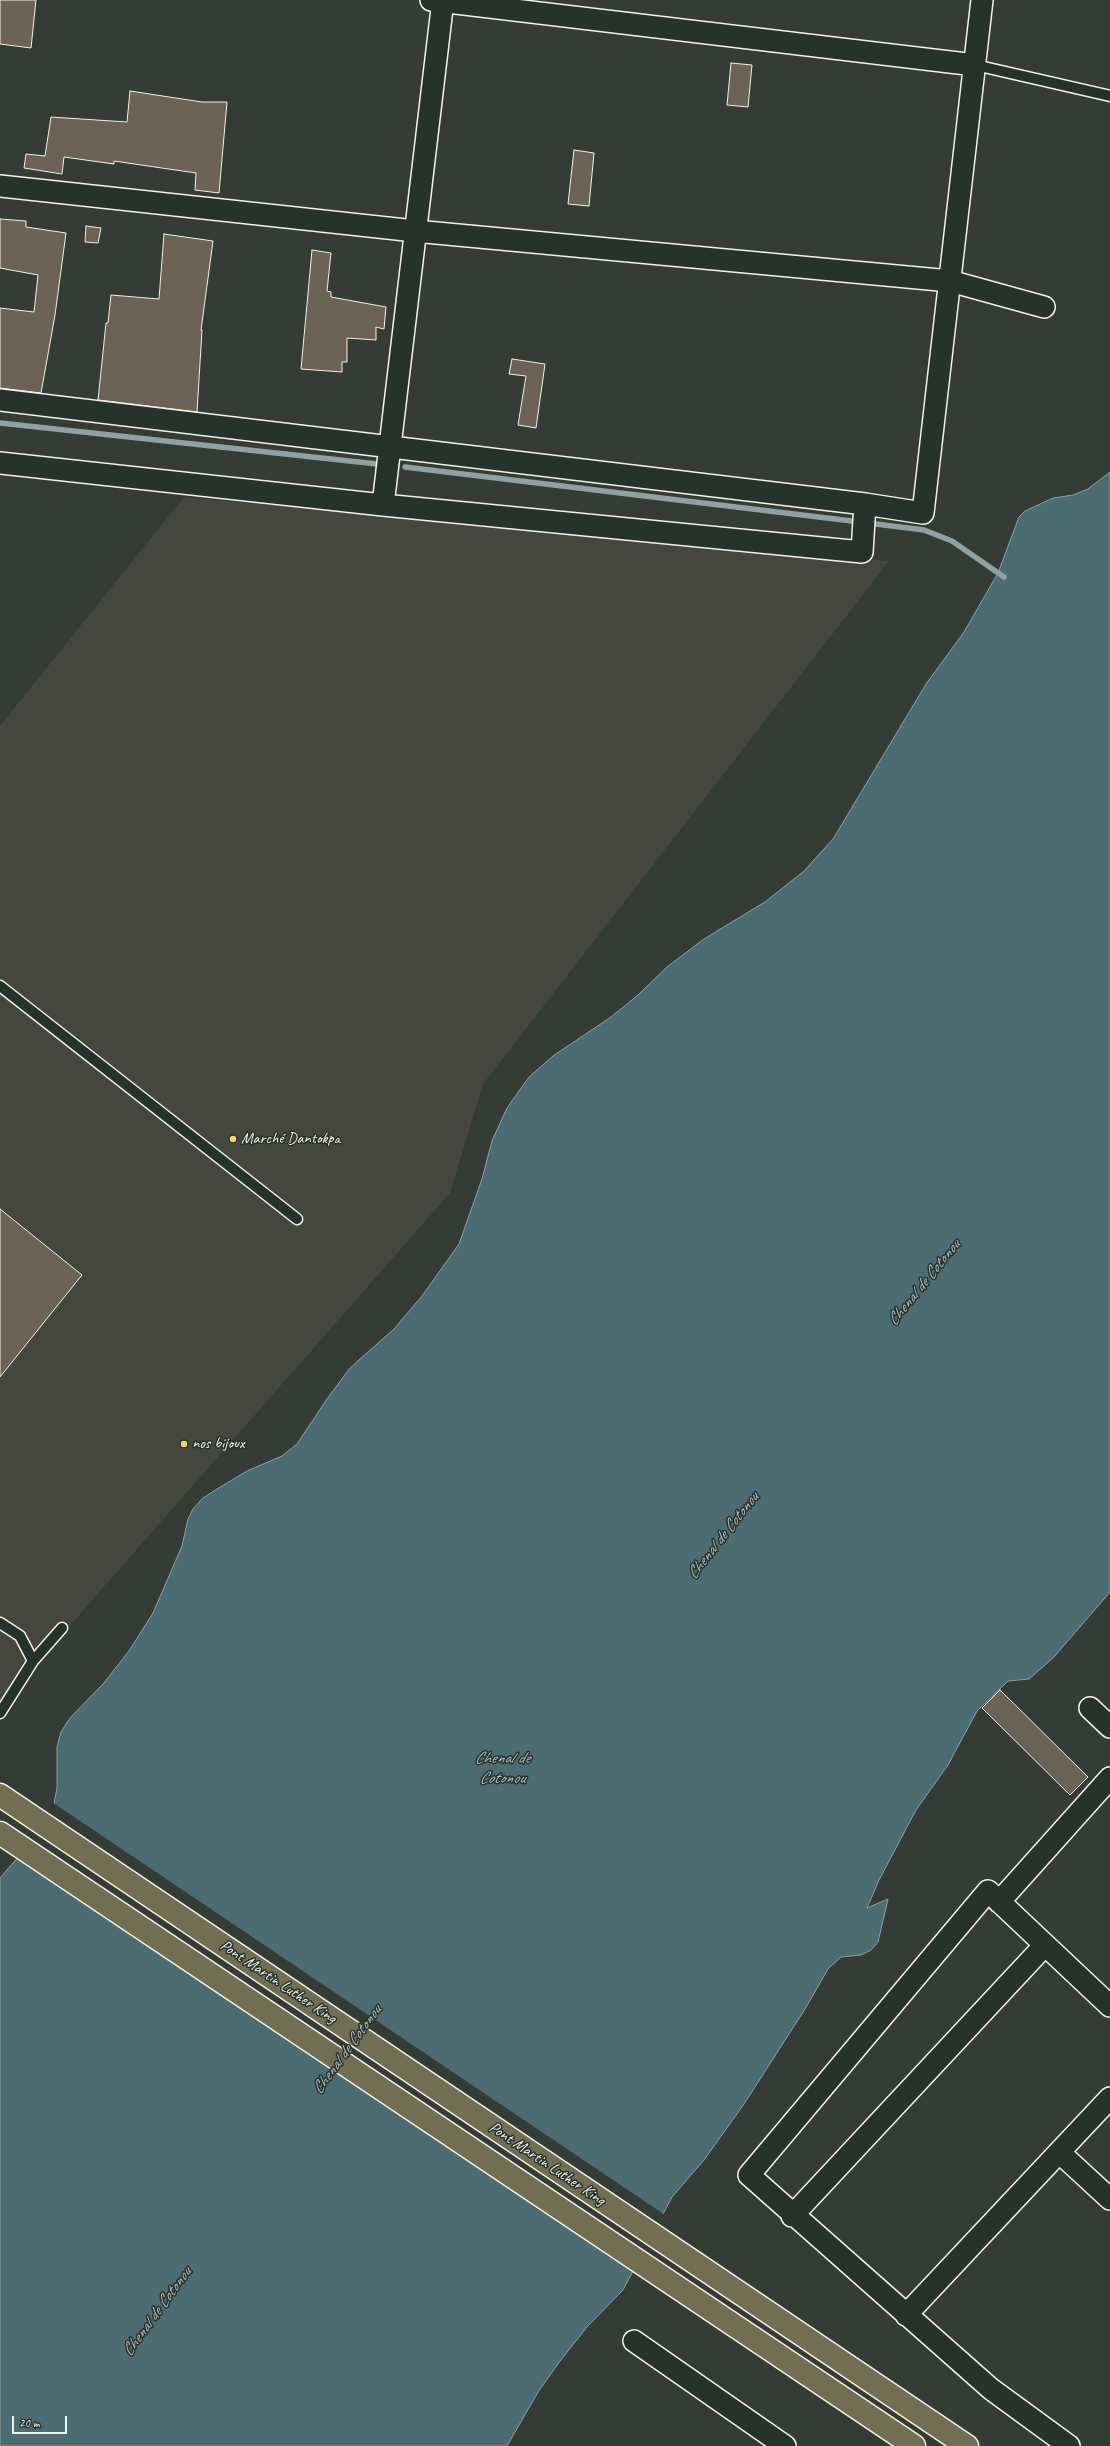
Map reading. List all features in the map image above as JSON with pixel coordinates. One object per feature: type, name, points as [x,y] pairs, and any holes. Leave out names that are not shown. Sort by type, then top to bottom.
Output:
[{"type":"main road","name":"Pont Martin Luther King","points":[[0,1795],[967,2446]]},
{"type":"main road","name":"Pont Martin Luther King","points":[[0,1833],[681,2288],[914,2446]]},
{"type":"street","points":[[383,505],[415,231],[439,0],[975,65]]},
{"type":"street","points":[[0,400],[865,504],[923,513],[982,0]]},
{"type":"street","points":[[0,186],[415,231],[950,281],[1044,308]]},
{"type":"street","points":[[0,463],[383,505],[862,552],[865,504]]},
{"type":"street","points":[[1090,1708],[1110,1727]]},
{"type":"street","points":[[999,1902],[1110,1778]]},
{"type":"street","points":[[1069,2446],[990,2389],[792,2216],[749,2175],[988,1891],[1110,2006]]},
{"type":"street","points":[[792,2216],[1045,1945]]},
{"type":"street","points":[[906,2315],[1110,2098]]},
{"type":"street","points":[[1059,2152],[1110,2199]]},
{"type":"street","points":[[634,2341],[785,2446]]},
{"type":"lane","points":[[975,65],[1110,96]]},
{"type":"lane","points":[[0,986],[297,1219]]},
{"type":"lane","points":[[0,1623],[20,1636],[33,1661]]},
{"type":"lane","points":[[0,1713],[33,1661],[62,1628]]},
{"type":"shaded area","name":"Marché Dantokpa","points":[[184,497],[889,561],[483,1084],[450,1193],[0,1705],[0,726]]},
{"type":"water","name":"Chenal de Cotonou","points":[[1110,472],[1110,1592],[1054,1657],[1029,1679],[1008,1681],[977,1711],[948,1765],[916,1810],[879,1880],[867,1908],[888,1899],[878,1942],[871,1950],[861,1955],[841,1957],[828,1969],[805,2009],[744,2104],[704,2160],[672,2197],[623,2290],[587,2327],[560,2361],[538,2392],[507,2446],[0,2446],[0,1878],[34,1839],[53,1809],[57,1788],[57,1747],[61,1732],[70,1718],[103,1684],[129,1651],[153,1613],[182,1546],[188,1519],[193,1509],[203,1498],[217,1489],[247,1471],[282,1456],[297,1444],[350,1368],[394,1329],[422,1296],[459,1244],[482,1179],[492,1141],[507,1108],[529,1077],[553,1056],[611,1017],[638,995],[667,967],[704,939],[765,902],[804,871],[833,839],[926,684],[964,632],[998,573],[1019,517],[1025,511],[1053,498],[1073,495],[1088,489]]},
{"type":"pier","points":[[52,1802],[665,2215],[634,2273],[16,1857],[32,1837],[51,1808]]},
{"type":"building","points":[[0,0],[36,0],[31,48],[0,44]]},
{"type":"building","points":[[731,63],[752,65],[748,107],[727,105]]},
{"type":"building","points":[[130,91],[202,102],[227,102],[219,193],[195,190],[196,173],[114,161],[114,164],[64,157],[62,174],[24,168],[26,154],[45,156],[51,117],[127,122]]},
{"type":"building","points":[[574,150],[594,153],[589,206],[568,204]]},
{"type":"building","points":[[0,219],[26,221],[26,227],[66,233],[55,315],[41,393],[0,388],[0,308],[34,312],[38,275],[0,268]]},
{"type":"building","points":[[86,226],[101,228],[98,243],[85,242]]},
{"type":"building","points":[[164,234],[213,241],[201,330],[197,412],[98,400],[106,323],[108,323],[111,295],[159,299]]},
{"type":"building","points":[[312,250],[331,253],[327,291],[331,292],[331,297],[386,307],[384,329],[376,327],[376,340],[347,338],[347,362],[342,362],[342,372],[301,369]]},
{"type":"building","points":[[512,359],[545,364],[536,428],[518,425],[526,376],[509,374]]},
{"type":"building","points":[[0,1209],[82,1275],[0,1377]]},
{"type":"building","points":[[1000,1690],[1088,1777],[1070,1795],[982,1708]]},
{"type":"waterway","points":[[0,423],[377,464]]},
{"type":"waterway","points":[[405,467],[860,522]]},
{"type":"waterway","points":[[868,523],[924,530],[952,541],[1004,577]]},
{"type":"place","name":"Marché Dantokpa","points":[[233,1139]]},
{"type":"place","name":"nos bijoux","points":[[184,1444]]}]
